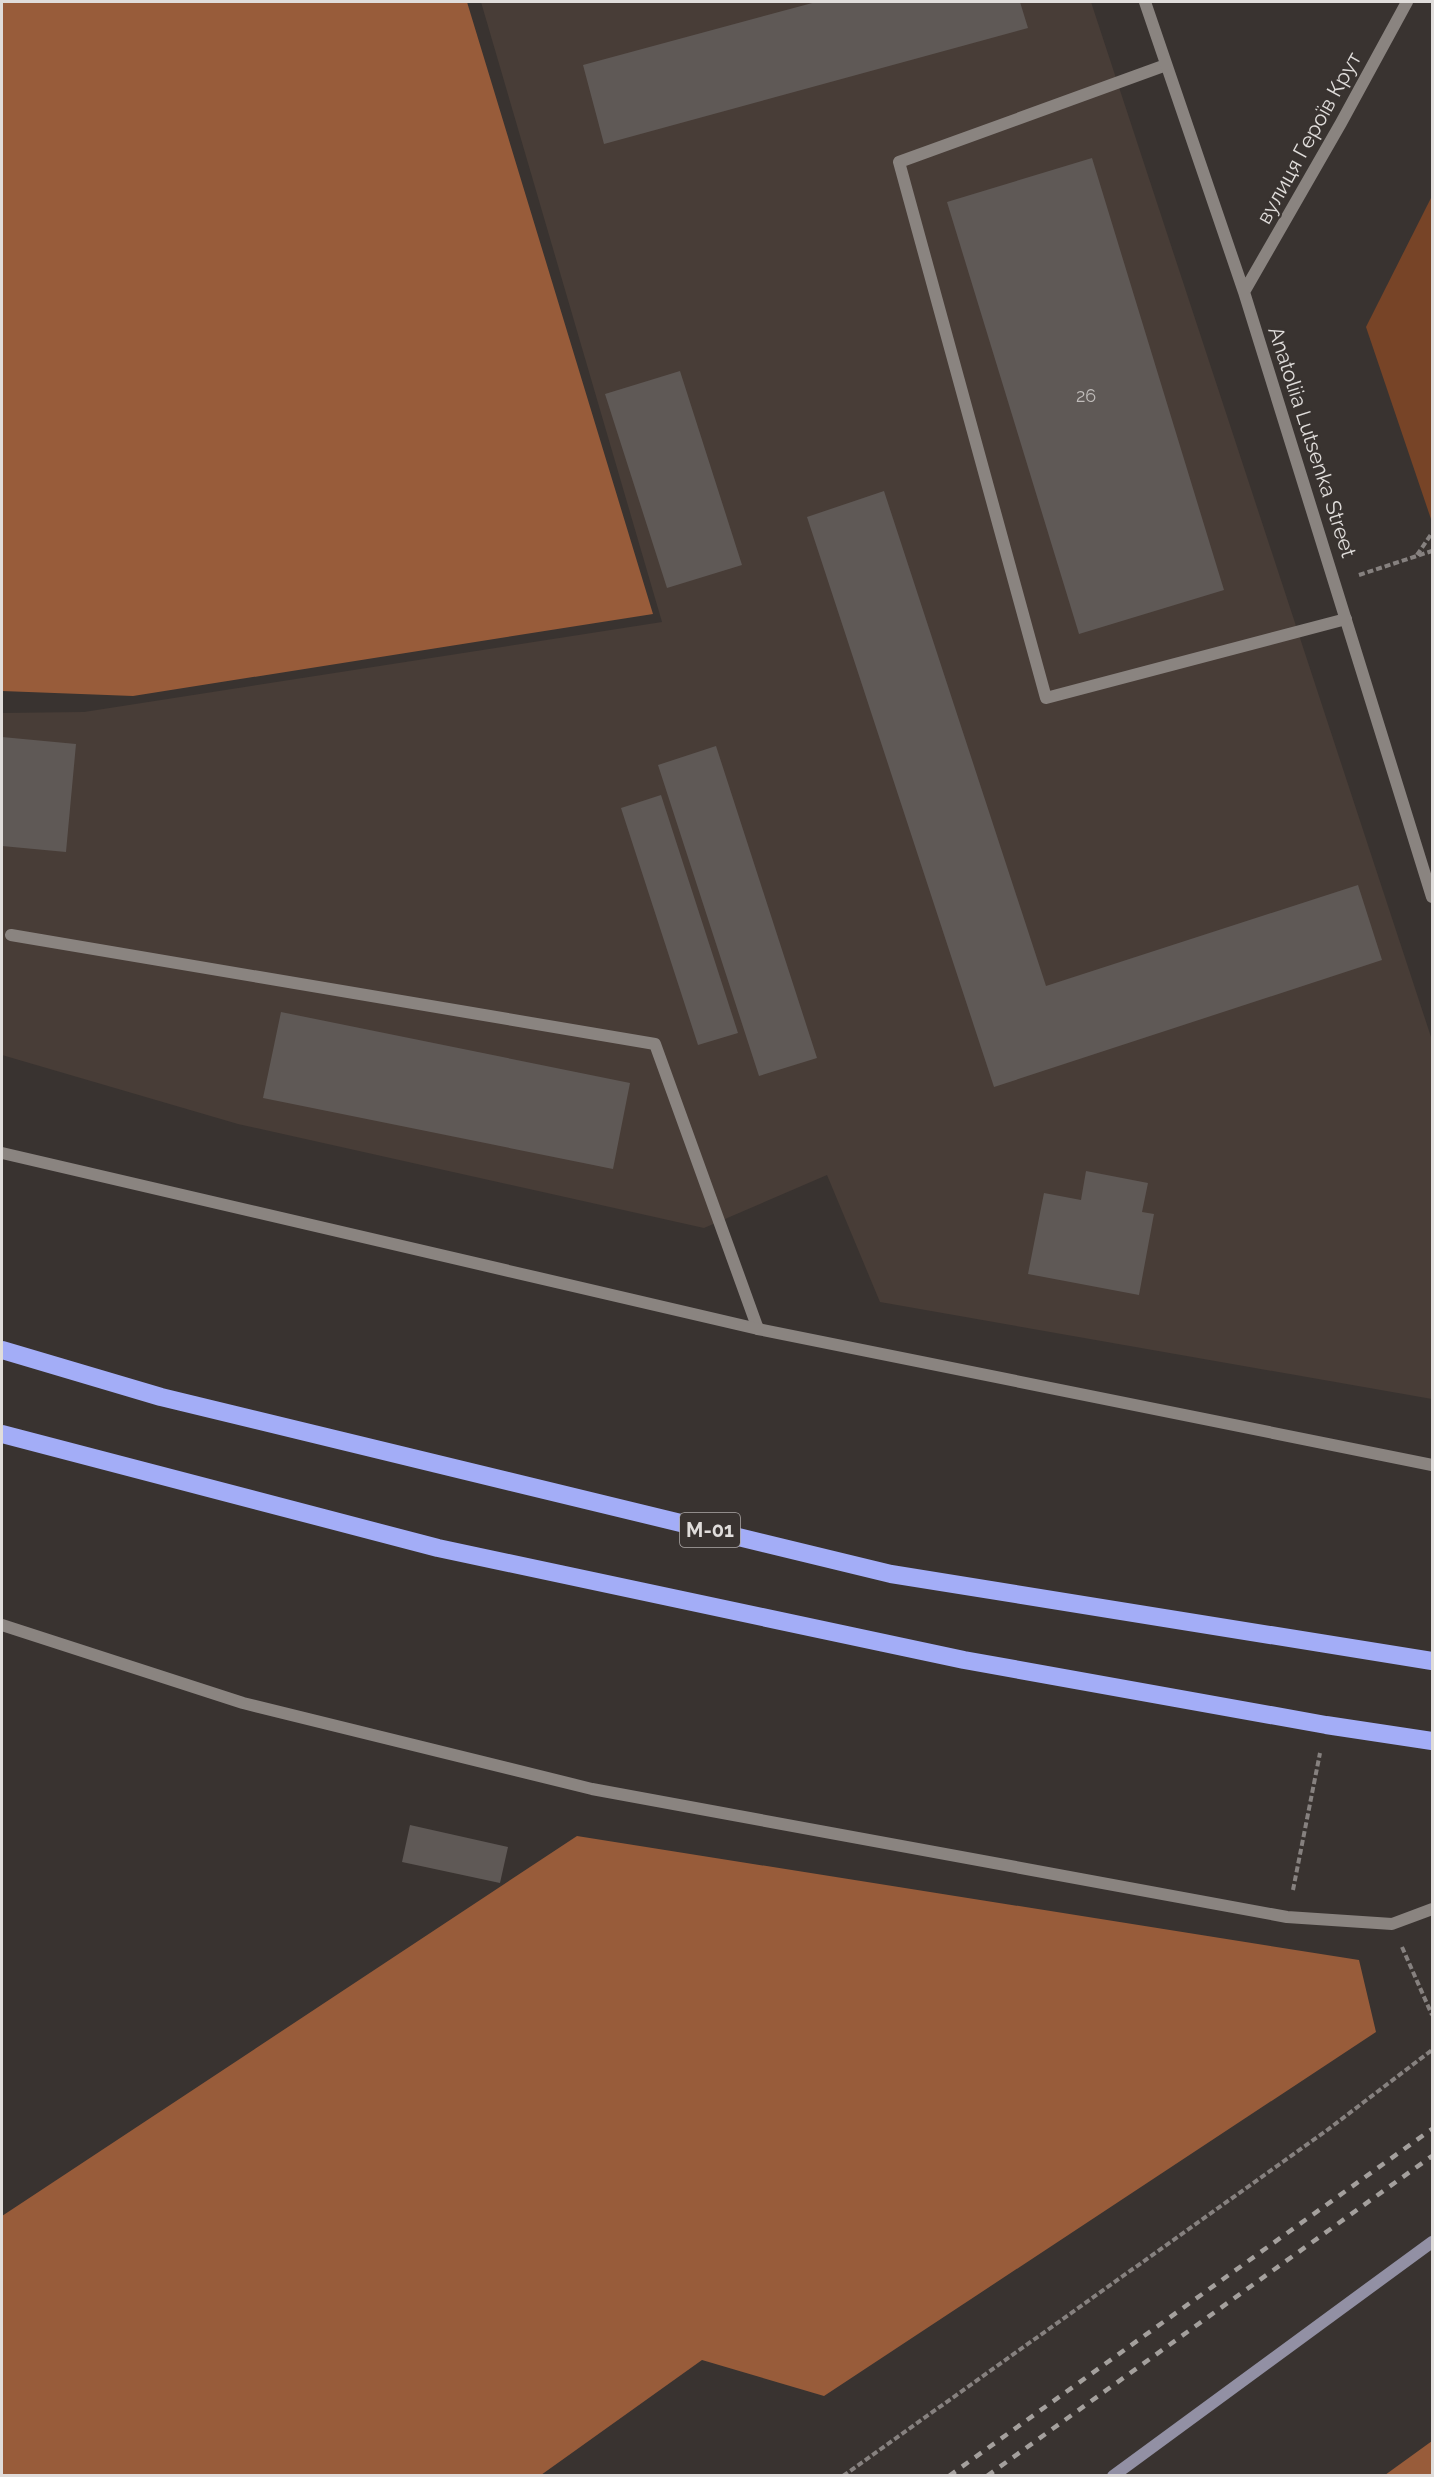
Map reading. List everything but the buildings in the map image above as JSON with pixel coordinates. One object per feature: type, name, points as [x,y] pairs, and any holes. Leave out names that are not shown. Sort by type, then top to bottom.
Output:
[{"type":"highway","name":"М-01","points":[[2,1350],[161,1397],[891,1574],[1431,1660]]},
{"type":"highway","points":[[2,1434],[438,1548],[964,1660],[1432,1742]]},
{"type":"street","name":"Anatoliia Lutsenka Street","points":[[1146,2],[1244,292],[1432,897]]},
{"type":"street","name":"вулиця Героїв Крут","points":[[1244,292],[1407,2]]},
{"type":"street","points":[[1166,65],[899,162],[1046,698],[1346,619]]},
{"type":"street","points":[[11,935],[655,1044],[758,1329]]},
{"type":"street","points":[[2,1153],[758,1329],[1432,1465]]},
{"type":"street","points":[[2,1625],[243,1703],[592,1790],[1287,1917],[1392,1924],[1432,1908]]},
{"type":"street","points":[[1113,2475],[1432,2242]]},
{"type":"path","points":[[1417,556],[1432,533]]},
{"type":"path","points":[[1335,583],[1432,551]]},
{"type":"path","points":[[1287,1917],[1326,1725]]},
{"type":"path","points":[[1392,1924],[1432,2014]]},
{"type":"path","points":[[843,2475],[1326,2131],[1432,2050]]},
{"type":"shaded area","points":[[2,2],[467,2],[653,614],[133,696],[2,691]]},
{"type":"shaded area","points":[[481,2],[1091,2],[1432,1040],[1432,1399],[880,1302],[827,1175],[704,1228],[238,1124],[2,1055],[2,713],[84,712],[662,622]]},
{"type":"shaded area","points":[[1432,196],[1432,522],[1366,327]]},
{"type":"shaded area","points":[[577,1836],[1359,1960],[1376,2032],[824,2396],[702,2360],[541,2475],[2,2475],[2,2216]]},
{"type":"shaded area","points":[[1432,2441],[1432,2475],[1385,2475]]},
{"type":"railway","points":[[949,2476],[1432,2129]]},
{"type":"railway","points":[[987,2476],[1432,2156]]}]
